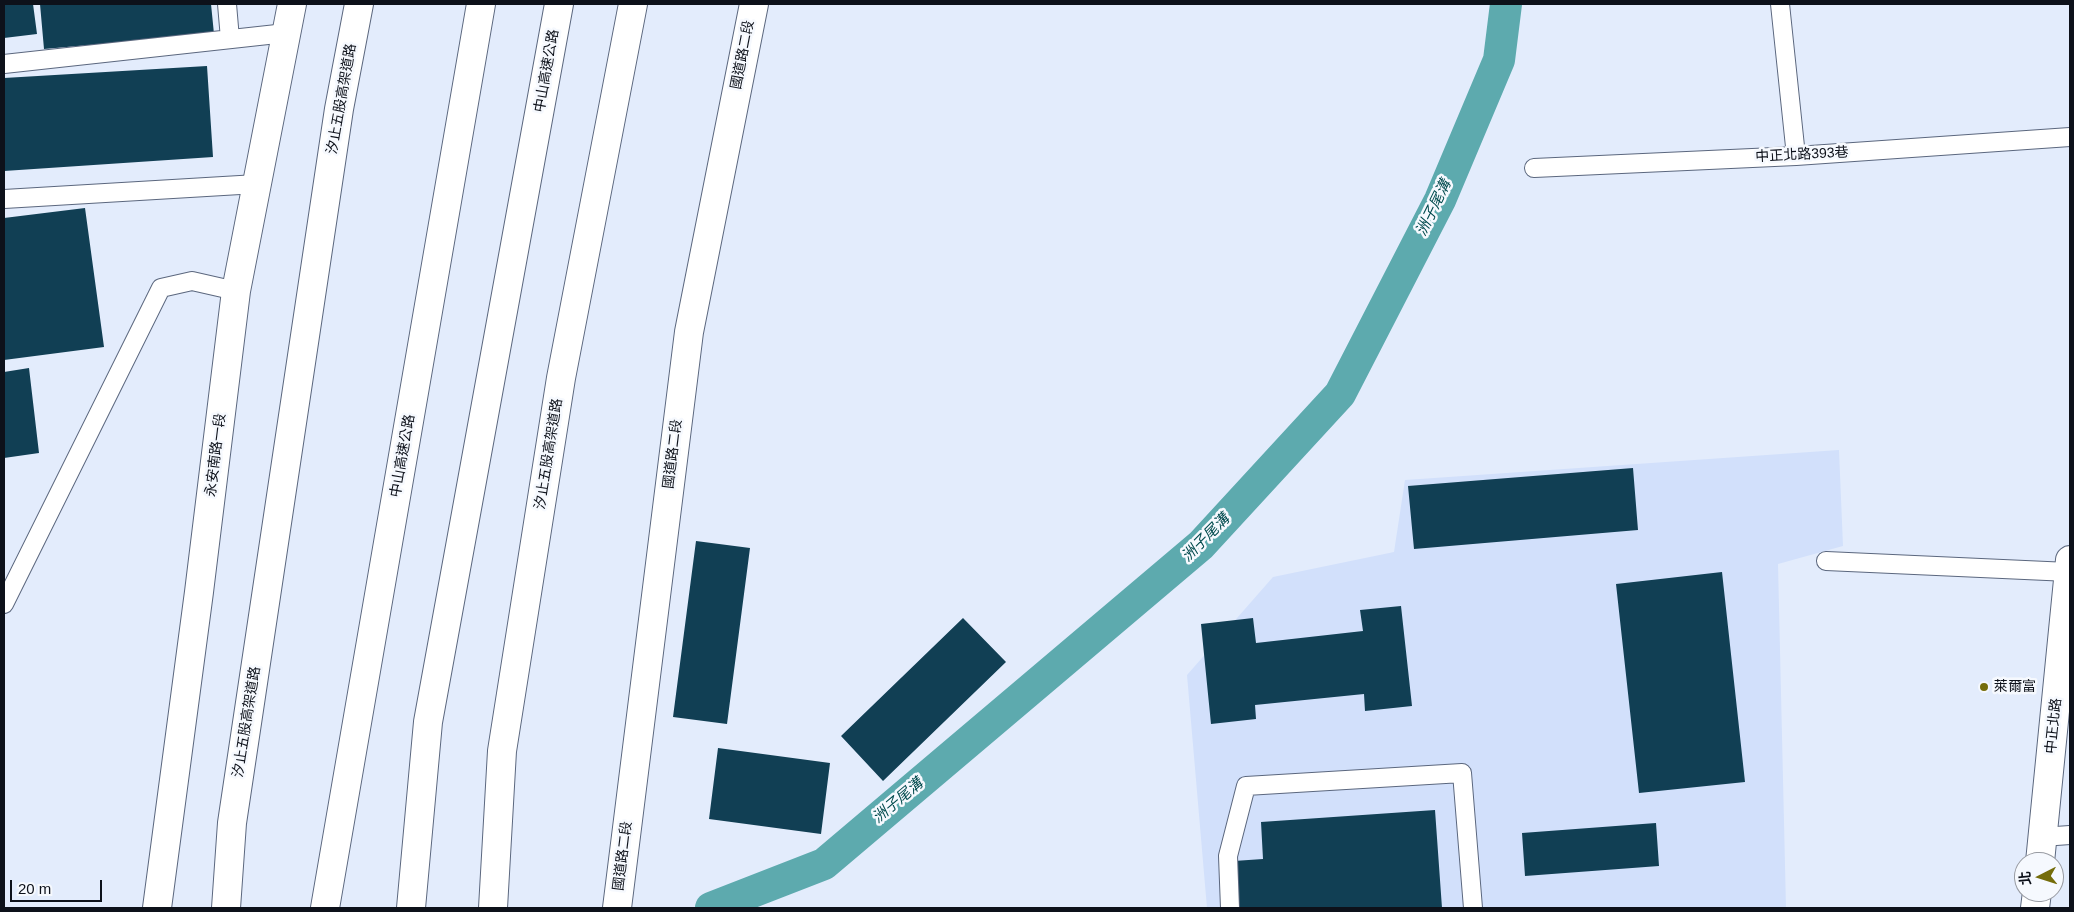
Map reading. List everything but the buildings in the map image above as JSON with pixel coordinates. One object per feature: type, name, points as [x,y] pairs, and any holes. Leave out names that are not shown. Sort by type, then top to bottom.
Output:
[{"type":"main road","name":"永安南路一段","points":[[157,908],[199,592],[236,291],[292,4]]},
{"type":"main road","name":"汐止五股高架道路","points":[[226,908],[232,822],[339,109],[359,4]]},
{"type":"main road","name":"中山高速公路","points":[[325,908],[481,4]]},
{"type":"main road","name":"中山高速公路","points":[[411,908],[428,722],[559,4]]},
{"type":"main road","name":"汐止五股高架道路","points":[[493,908],[502,751],[560,378],[633,4]]},
{"type":"main road","name":"國道路二段","points":[[617,908],[689,332],[754,4]]},
{"type":"main road","name":"中正北路","points":[[2041,850],[2070,566]]},
{"type":"lane","points":[[227,4],[230,39]]},
{"type":"lane","points":[[1780,4],[1796,156]]},
{"type":"lane","points":[[4,64],[286,32]]},
{"type":"lane","name":"中正北路393巷","points":[[1534,168],[1796,156],[2070,137]]},
{"type":"lane","points":[[4,199],[257,184]]},
{"type":"lane","points":[[4,604],[161,288],[192,280],[236,291]]},
{"type":"lane","points":[[1826,561],[2070,566]]},
{"type":"lane","points":[[1230,908],[1228,856],[1246,786],[1462,772],[1473,908]]},
{"type":"lane","points":[[2041,850],[2070,835]]},
{"type":"shaded area","points":[[1839,450],[1843,546],[1778,564],[1786,908],[1207,908],[1187,675],[1273,577],[1394,552],[1405,480]]},
{"type":"waterway","name":"洲子尾溝","points":[[711,908],[824,864],[1201,545],[1340,394],[1440,200],[1499,60],[1506,4]]},
{"type":"place","name":"萊爾富","points":[[1984,687]]}]
